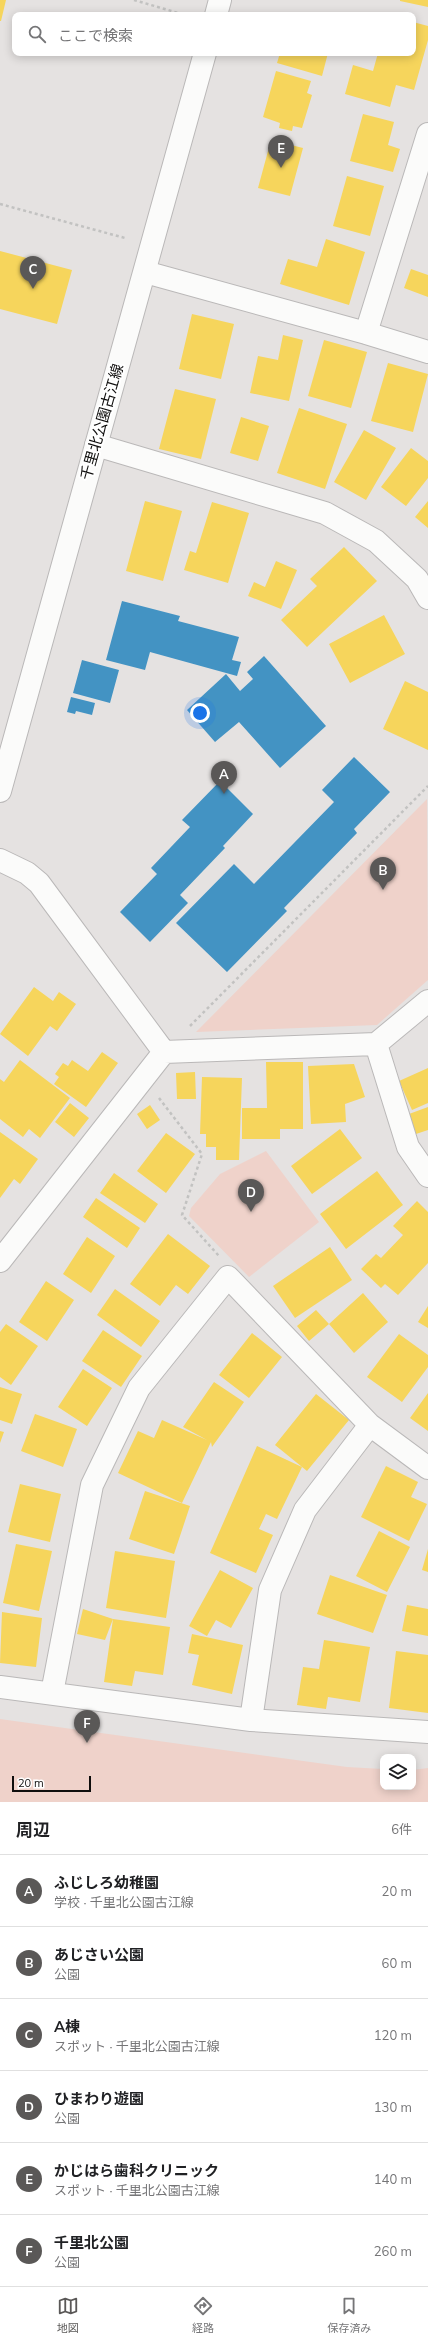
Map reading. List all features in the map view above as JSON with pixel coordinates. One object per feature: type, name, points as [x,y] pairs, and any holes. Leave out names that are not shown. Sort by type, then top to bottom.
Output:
[{"type":"street","points":[[217,12],[220,0]]},
{"type":"street","name":"千里北公園古江線","points":[[0,791],[204,56]]},
{"type":"street","points":[[366,332],[428,134]]},
{"type":"street","points":[[145,272],[366,332],[428,352]]},
{"type":"street","points":[[96,446],[325,513],[376,541],[417,580],[428,598]]},
{"type":"street","points":[[0,860],[27,874],[40,883],[164,1052]]},
{"type":"street","points":[[164,1052],[376,1044],[428,1001]]},
{"type":"street","points":[[376,1044],[408,1147],[428,1176]]},
{"type":"street","points":[[0,1261],[164,1052]]},
{"type":"street","points":[[52,1693],[92,1485],[139,1388],[228,1277],[370,1425],[428,1468]]},
{"type":"street","points":[[251,1720],[270,1590],[305,1510],[370,1425]]},
{"type":"street","points":[[0,1687],[251,1720],[428,1732]]},
{"type":"path","points":[[134,0],[175,12]]},
{"type":"path","points":[[0,204],[125,238]]},
{"type":"path","points":[[186,1029],[428,786]]},
{"type":"path","points":[[144,1078],[202,1154],[182,1215],[223,1260],[228,1277]]},
{"type":"shaded area","points":[[427,799],[428,980],[377,1025],[196,1032]]},
{"type":"shaded area","points":[[266,1151],[319,1222],[249,1277],[189,1216],[191,1208],[220,1174]]},
{"type":"shaded area","points":[[0,1719],[347,1767],[380,1769],[380,1790],[416,1790],[416,1770],[428,1768],[428,1802],[0,1802]]},
{"type":"building: 住宅","points":[[0,0],[6,0],[1,21],[0,21]]},
{"type":"building: 住宅","points":[[428,0],[428,7],[400,1]]},
{"type":"building: 住宅","points":[[416,23],[428,26],[428,40],[414,90],[396,85],[390,107],[345,94],[353,65],[373,71],[377,56],[416,56]]},
{"type":"building: 住宅","points":[[279,56],[327,56],[322,76],[277,63]]},
{"type":"building: 住宅","points":[[276,71],[311,81],[307,93],[312,95],[302,128],[293,126],[292,131],[279,128],[280,123],[263,117]]},
{"type":"building: 住宅","points":[[363,114],[394,122],[388,145],[400,149],[393,172],[350,161]]},
{"type":"building: 住宅","points":[[271,140],[303,148],[290,196],[258,188]]},
{"type":"building: 住宅","points":[[347,176],[384,186],[370,236],[333,226]]},
{"type":"building: 住宅","points":[[326,239],[365,252],[349,305],[280,284],[288,259],[317,267]]},
{"type":"building: 住宅","points":[[0,251],[72,270],[57,324],[0,309]]},
{"type":"building: 住宅","points":[[411,269],[428,275],[428,297],[404,288]]},
{"type":"building: 住宅","points":[[192,314],[234,324],[221,379],[179,369]]},
{"type":"building: 住宅","points":[[283,335],[303,340],[289,401],[250,393],[258,356],[278,360]]},
{"type":"building: 住宅","points":[[324,340],[367,352],[351,408],[308,396]]},
{"type":"building: 住宅","points":[[388,363],[428,374],[413,432],[371,421]]},
{"type":"building: 住宅","points":[[175,389],[216,399],[201,459],[159,449]]},
{"type":"building: 住宅","points":[[299,408],[347,424],[325,489],[277,473]]},
{"type":"building: 住宅","points":[[241,417],[269,426],[258,461],[230,453]]},
{"type":"building: 住宅","points":[[364,430],[396,448],[366,500],[334,482]]},
{"type":"building: 住宅","points":[[411,448],[428,461],[428,478],[406,506],[381,487]]},
{"type":"building: 住宅","points":[[145,501],[182,511],[163,581],[126,571]]},
{"type":"building: 住宅","points":[[428,501],[428,528],[415,517]]},
{"type":"building: 住宅","points":[[212,502],[249,513],[228,583],[184,570],[190,551],[196,553]]},
{"type":"building: 住宅","points":[[344,547],[377,581],[307,647],[281,620],[317,586],[310,579]]},
{"type":"building: 住宅","points":[[276,561],[297,570],[281,609],[248,596],[254,582],[265,587]]},
{"type":"building: 住宅","points":[[384,615],[405,654],[350,683],[329,644]]},
{"type":"building: 住宅","points":[[405,681],[428,692],[428,750],[383,729]]},
{"type":"building: 住宅","points":[[34,987],[53,1001],[59,992],[76,1004],[57,1031],[50,1026],[28,1056],[0,1034]]},
{"type":"building: 住宅","points":[[102,1052],[118,1063],[86,1107],[54,1084],[59,1077],[55,1074],[63,1063],[68,1066],[72,1060],[88,1071]]},
{"type":"building: 住宅","points":[[20,1060],[70,1098],[40,1138],[29,1129],[23,1137],[0,1119],[0,1079],[4,1082]]},
{"type":"building: 住宅","points":[[266,1062],[303,1062],[303,1129],[280,1129],[280,1139],[242,1139],[242,1108],[267,1108]]},
{"type":"building: 住宅","points":[[354,1064],[365,1097],[345,1104],[346,1122],[311,1124],[308,1066]]},
{"type":"building: 住宅","points":[[428,1068],[428,1103],[412,1110],[399,1081]]},
{"type":"building: 住宅","points":[[195,1072],[196,1099],[177,1099],[176,1073]]},
{"type":"building: 住宅","points":[[202,1077],[242,1078],[239,1160],[216,1160],[216,1147],[206,1147],[206,1134],[200,1134]]},
{"type":"building: 住宅","points":[[70,1103],[89,1118],[74,1137],[55,1122]]},
{"type":"building: 住宅","points":[[150,1105],[160,1120],[147,1129],[137,1114]]},
{"type":"building: 住宅","points":[[428,1107],[428,1130],[416,1134],[409,1114]]},
{"type":"building: 住宅","points":[[340,1129],[362,1158],[312,1194],[291,1166]]},
{"type":"building: 住宅","points":[[0,1132],[38,1159],[20,1184],[14,1179],[0,1198]]},
{"type":"building: 住宅","points":[[166,1133],[195,1154],[166,1193],[137,1171]]},
{"type":"building: 住宅","points":[[377,1171],[403,1205],[346,1249],[320,1214]]},
{"type":"building: 住宅","points":[[114,1173],[158,1204],[145,1223],[100,1193]]},
{"type":"building: 住宅","points":[[96,1198],[140,1228],[127,1248],[83,1217]]},
{"type":"building: 住宅","points":[[417,1201],[428,1212],[428,1263],[398,1295],[385,1284],[381,1288],[361,1269],[376,1254],[381,1258],[403,1235],[393,1226]]},
{"type":"building: 住宅","points":[[168,1234],[210,1266],[188,1294],[176,1285],[160,1306],[130,1284]]},
{"type":"building: 住宅","points":[[87,1237],[115,1256],[91,1293],[63,1274]]},
{"type":"building: 住宅","points":[[330,1247],[352,1280],[295,1318],[273,1286]]},
{"type":"building: 住宅","points":[[46,1281],[74,1300],[47,1341],[19,1322]]},
{"type":"building: 住宅","points":[[115,1289],[160,1321],[141,1347],[97,1315]]},
{"type":"building: 住宅","points":[[363,1293],[388,1322],[354,1353],[329,1324]]},
{"type":"building: 住宅","points":[[428,1306],[428,1328],[418,1322]]},
{"type":"building: 住宅","points":[[316,1310],[329,1324],[309,1341],[297,1326]]},
{"type":"building: 住宅","points":[[6,1324],[38,1346],[11,1385],[0,1377],[0,1332]]},
{"type":"building: 住宅","points":[[103,1330],[142,1356],[121,1387],[82,1361]]},
{"type":"building: 住宅","points":[[252,1333],[282,1357],[249,1398],[219,1375]]},
{"type":"building: 住宅","points":[[399,1334],[428,1355],[428,1367],[402,1402],[367,1377]]},
{"type":"building: 住宅","points":[[83,1369],[112,1388],[87,1426],[58,1407]]},
{"type":"building: 住宅","points":[[214,1382],[244,1402],[212,1447],[211,1442],[182,1503],[118,1473],[138,1431],[154,1438],[162,1420],[207,1440],[183,1427]]},
{"type":"building: 住宅","points":[[0,1387],[22,1394],[12,1424],[0,1420]]},
{"type":"building: 住宅","points":[[428,1393],[428,1431],[410,1418]]},
{"type":"building: 住宅","points":[[316,1394],[349,1420],[307,1471],[275,1445]]},
{"type":"building: 住宅","points":[[35,1414],[77,1429],[63,1467],[21,1451]]},
{"type":"building: 住宅","points":[[0,1431],[4,1432],[0,1443]]},
{"type":"building: 住宅","points":[[257,1446],[302,1467],[277,1519],[266,1514],[259,1529],[273,1535],[256,1573],[210,1553]]},
{"type":"building: 住宅","points":[[386,1466],[418,1482],[411,1497],[427,1504],[409,1541],[361,1517]]},
{"type":"building: 住宅","points":[[20,1484],[61,1494],[50,1542],[8,1532]]},
{"type":"building: 住宅","points":[[145,1491],[190,1506],[174,1554],[129,1539]]},
{"type":"building: 住宅","points":[[379,1531],[410,1547],[387,1592],[356,1576]]},
{"type":"building: 住宅","points":[[16,1544],[52,1551],[39,1611],[3,1603]]},
{"type":"building: 住宅","points":[[428,1549],[428,1572],[422,1570]]},
{"type":"building: 住宅","points":[[115,1551],[175,1561],[166,1618],[106,1608]]},
{"type":"building: 住宅","points":[[220,1570],[253,1588],[231,1628],[216,1620],[207,1636],[189,1626]]},
{"type":"building: 住宅","points":[[330,1575],[387,1595],[373,1633],[317,1614]]},
{"type":"building: 住宅","points":[[407,1605],[428,1609],[428,1636],[402,1631]]},
{"type":"building: 住宅","points":[[83,1609],[113,1619],[105,1640],[77,1634]]},
{"type":"building: 住宅","points":[[2,1612],[42,1618],[36,1667],[0,1663]]},
{"type":"building: 住宅","points":[[113,1619],[170,1627],[163,1675],[135,1671],[132,1686],[104,1682]]},
{"type":"building: 住宅","points":[[192,1634],[243,1645],[232,1694],[192,1685],[199,1655],[188,1653]]},
{"type":"building: 住宅","points":[[324,1640],[370,1647],[360,1702],[328,1697],[326,1709],[297,1705],[303,1667],[319,1669]]},
{"type":"building: 住宅","points":[[396,1651],[428,1655],[428,1713],[389,1708]]},
{"type":"building: 教育","points":[[122,601],[180,616],[178,621],[239,637],[232,660],[241,662],[237,676],[150,652],[145,670],[106,660]]},
{"type":"building: 教育","points":[[264,656],[326,726],[280,768],[239,722],[215,742],[187,710],[226,674],[240,691],[253,679],[247,672]]},
{"type":"building: 教育","points":[[82,660],[119,670],[110,703],[73,693]]},
{"type":"building: 教育","points":[[71,697],[95,703],[92,715],[76,711],[75,714],[67,712]]},
{"type":"building: 教育","points":[[354,757],[390,792],[354,829],[357,833],[284,908],[287,911],[227,972],[176,923],[234,864],[254,884],[334,802],[322,790]]},
{"type":"building: 教育","points":[[220,781],[253,814],[223,846],[225,848],[180,895],[188,903],[150,942],[120,912],[157,874],[151,868],[190,827],[182,820]]},
{"type":"place","name":"かじはら歯科クリニック","points":[[281,168]]},
{"type":"place","name":"A棟","points":[[33,289]]},
{"type":"place","name":"ふじしろ幼稚園","points":[[224,794]]},
{"type":"place","name":"あじさい公園","points":[[383,890]]},
{"type":"place","name":"ひまわり遊園","points":[[251,1212]]},
{"type":"place","name":"千里北公園","points":[[87,1743]]}]
